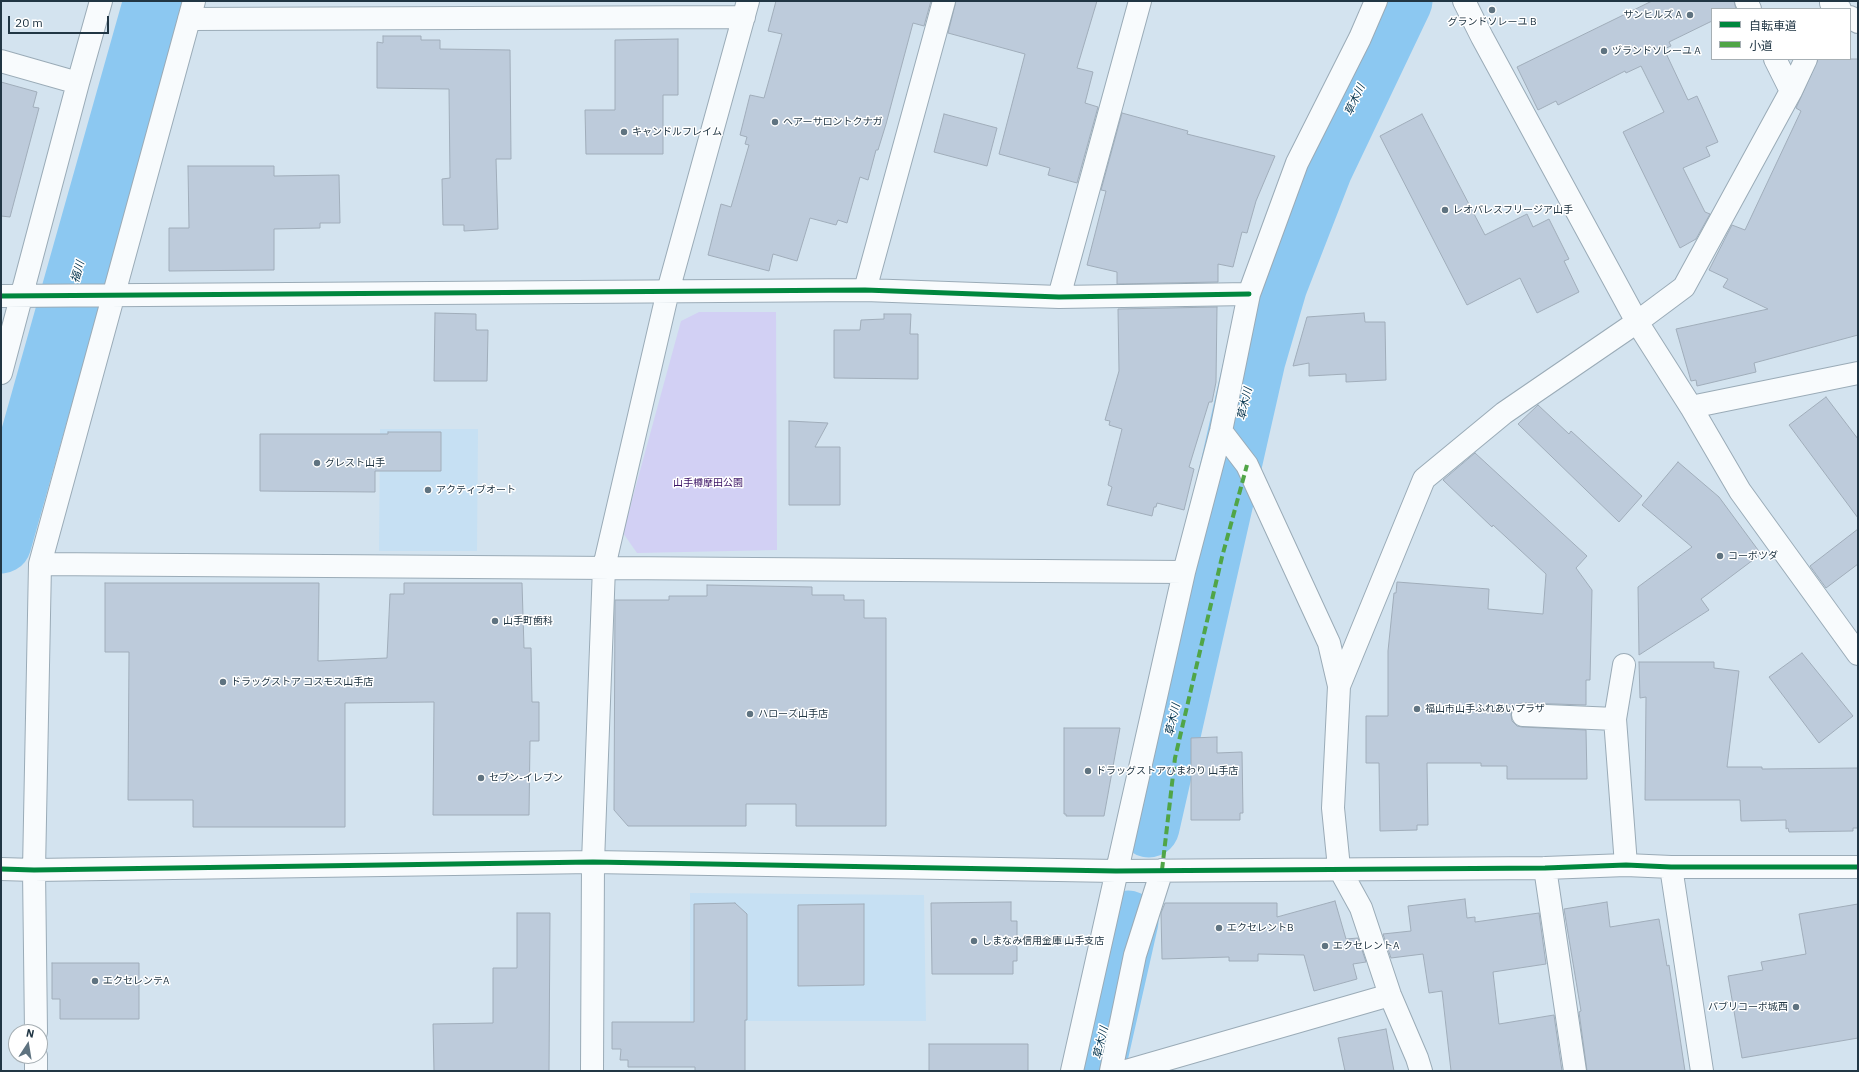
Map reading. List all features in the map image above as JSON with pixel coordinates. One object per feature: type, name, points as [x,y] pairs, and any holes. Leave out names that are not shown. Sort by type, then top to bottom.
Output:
[{"type":"street","points":[[1,373],[11,296],[78,83],[101,1]]},
{"type":"street","points":[[865,290],[944,1]]},
{"type":"street","points":[[1059,296],[1140,1]]},
{"type":"street","points":[[1072,1071],[1184,572],[1224,434],[1249,294],[1297,163],[1360,38],[1376,1]]},
{"type":"street","points":[[1464,1],[1485,44],[1637,322],[1691,407],[1740,490],[1858,654]]},
{"type":"street","points":[[35,1024],[19,870],[40,564],[112,295],[191,10],[746,9],[668,291],[604,567],[593,862],[592,1071]]},
{"type":"street","points":[[1776,60],[1791,91]]},
{"type":"street","points":[[1339,686],[1424,478],[1504,413],[1637,322],[1684,287],[1791,91],[1806,60]]},
{"type":"street","points":[[1,61],[78,83]]},
{"type":"street","points":[[11,296],[865,290],[1059,296],[1249,294]]},
{"type":"street","points":[[1691,407],[1858,373]]},
{"type":"street","points":[[1224,434],[1247,465],[1329,643],[1339,686],[1332,808],[1339,868],[1361,908],[1390,996],[1417,1058],[1421,1071]]},
{"type":"street","points":[[40,564],[1184,572]]},
{"type":"street","points":[[1624,665],[1615,719],[1626,865]]},
{"type":"street","points":[[1523,715],[1615,719]]},
{"type":"street","points":[[19,870],[593,862],[1116,871],[1339,868],[1545,868],[1626,865],[1671,867],[1858,867]]},
{"type":"street","points":[[1671,867],[1702,1071]]},
{"type":"street","points":[[1545,868],[1575,1071]]},
{"type":"street","points":[[1111,1071],[1135,955],[1162,870]]},
{"type":"street","points":[[1126,1071],[1390,996]]},
{"type":"shaded area","name":"アクティブオート","points":[[380,429],[478,429],[477,551],[379,551]]},
{"type":"shaded area","points":[[690,893],[924,895],[926,1021],[690,1021]]},
{"type":"green space","name":"山手樽摩田公園","points":[[699,312],[776,312],[777,550],[637,553],[623,533],[681,321]]},
{"type":"building","points":[[776,1],[931,1],[924,26],[913,23],[878,150],[876,150],[868,180],[860,177],[847,223],[838,220],[836,225],[810,218],[797,261],[773,254],[769,271],[708,255],[721,204],[731,207],[749,145],[745,144],[747,137],[740,135],[750,95],[764,98],[782,34],[768,31]]},
{"type":"building","points":[[956,1],[1097,1],[1077,68],[1093,72],[1085,103],[1098,107],[1077,183],[1048,175],[1050,168],[999,154],[1025,54],[948,33]]},
{"type":"building","points":[[1652,1],[1734,1],[1736,8],[1711,8],[1711,21],[1669,42],[1671,46],[1664,49],[1688,100],[1697,96],[1718,142],[1706,147],[1710,156],[1683,168],[1705,212],[1710,214],[1696,239],[1680,248],[1623,132],[1664,112],[1641,66],[1626,73],[1625,71],[1558,105],[1556,101],[1538,110],[1517,67]]},
{"type":"building","points":[[383,36],[421,36],[421,40],[440,40],[440,49],[510,50],[511,159],[496,159],[498,229],[464,231],[464,225],[443,225],[442,179],[450,178],[449,89],[377,88],[377,42],[383,43]]},
{"type":"building","points":[[678,39],[678,95],[663,95],[663,154],[586,154],[585,110],[615,110],[615,40]]},
{"type":"building","points":[[1858,59],[1858,335],[1754,363],[1756,372],[1697,386],[1696,380],[1691,381],[1676,329],[1768,309],[1723,287],[1728,279],[1709,270],[1732,225],[1745,230],[1801,111],[1796,108],[1818,60]]},
{"type":"building","points":[[1,82],[37,92],[33,107],[39,108],[10,217],[1,216]]},
{"type":"building","points":[[1122,113],[1188,131],[1187,134],[1275,156],[1256,201],[1247,233],[1242,232],[1233,267],[1218,264],[1218,282],[1117,284],[1117,272],[1087,265],[1106,191],[1101,190]]},
{"type":"building","points":[[944,114],[997,128],[987,166],[934,152]]},
{"type":"building","name":"レオパレスフリージア山手","points":[[1422,114],[1485,235],[1527,214],[1533,227],[1549,219],[1569,259],[1564,261],[1579,292],[1537,313],[1520,278],[1467,305],[1380,136]]},
{"type":"building","points":[[188,166],[274,166],[274,176],[339,175],[340,223],[320,223],[320,228],[274,229],[274,270],[169,271],[169,228],[189,228]]},
{"type":"building","points":[[1217,307],[1216,382],[1212,402],[1209,402],[1189,467],[1194,469],[1184,510],[1157,503],[1156,507],[1154,507],[1152,516],[1107,505],[1112,487],[1108,485],[1122,429],[1109,425],[1110,421],[1105,420],[1119,371],[1118,309]]},
{"type":"building","points":[[435,313],[476,314],[476,330],[488,330],[487,381],[434,381]]},
{"type":"building","points":[[1364,313],[1365,322],[1385,322],[1386,380],[1346,382],[1346,374],[1309,376],[1309,363],[1293,366],[1307,317]]},
{"type":"building","points":[[884,314],[911,314],[910,334],[918,334],[918,379],[834,378],[834,330],[860,330],[861,320],[884,319]]},
{"type":"building","points":[[1826,397],[1858,439],[1858,518],[1789,425]]},
{"type":"building","points":[[1538,405],[1569,434],[1571,431],[1642,496],[1619,522],[1518,424]]},
{"type":"building","points":[[789,421],[828,423],[815,447],[840,447],[840,505],[789,505]]},
{"type":"building","name":"グレスト山手","points":[[388,432],[441,432],[441,471],[375,471],[375,492],[260,491],[260,434],[388,434]]},
{"type":"building","points":[[1475,453],[1587,556],[1576,568],[1592,590],[1590,680],[1586,680],[1586,705],[1523,703],[1518,704],[1513,708],[1511,715],[1512,721],[1517,726],[1522,727],[1586,730],[1587,779],[1507,779],[1507,766],[1481,766],[1481,763],[1427,763],[1428,825],[1417,825],[1417,830],[1380,831],[1379,763],[1366,763],[1366,716],[1388,716],[1388,651],[1394,593],[1396,593],[1397,582],[1489,589],[1488,609],[1543,614],[1546,574],[1493,525],[1492,527],[1443,480]]},
{"type":"building","points":[[1678,462],[1719,497],[1761,554],[1701,599],[1709,610],[1639,655],[1638,587],[1692,547],[1642,505]]},
{"type":"building","points":[[1858,529],[1858,564],[1826,588],[1810,566]]},
{"type":"building","name":"ドラッグストア コスモス山手店","points":[[105,583],[319,583],[318,661],[387,658],[390,594],[404,594],[404,583],[522,583],[524,648],[531,648],[532,702],[539,702],[539,741],[530,741],[529,815],[433,815],[434,702],[345,703],[345,827],[193,827],[193,800],[128,800],[129,652],[105,652]]},
{"type":"building","name":"ハローズ山手店","points":[[707,585],[812,587],[812,595],[844,595],[844,600],[864,600],[864,618],[886,618],[886,826],[796,826],[796,804],[746,804],[746,826],[628,826],[614,810],[615,600],[669,600],[669,596],[707,596]]},
{"type":"building","points":[[1802,653],[1853,716],[1819,743],[1769,677]]},
{"type":"building","points":[[1639,662],[1714,662],[1714,668],[1739,671],[1727,767],[1762,767],[1762,769],[1858,768],[1858,828],[1853,828],[1853,831],[1789,832],[1788,828],[1786,829],[1786,820],[1741,821],[1740,800],[1645,800],[1646,697],[1640,698]]},
{"type":"building","name":"ドラッグストアひまわり 山手店","points":[[1064,728],[1120,728],[1104,816],[1066,816],[1066,814],[1064,814]]},
{"type":"building","points":[[1217,737],[1217,753],[1242,752],[1243,813],[1240,813],[1240,820],[1191,820],[1191,738]]},
{"type":"building","points":[[1465,899],[1467,918],[1475,917],[1475,922],[1539,913],[1546,964],[1493,972],[1499,1024],[1554,1015],[1562,1071],[1451,1071],[1442,991],[1429,993],[1423,954],[1391,958],[1383,934],[1411,931],[1408,906]]},
{"type":"building","points":[[1335,901],[1346,939],[1358,938],[1366,962],[1353,964],[1357,979],[1314,991],[1304,955],[1258,954],[1258,961],[1229,961],[1229,957],[1162,959],[1161,913],[1165,903],[1277,903],[1277,917]]},
{"type":"building","name":"しまなみ信用金庫 山手支店","points":[[1011,902],[1011,921],[1017,921],[1017,961],[1013,961],[1013,974],[932,974],[931,903]]},
{"type":"building","points":[[1607,902],[1610,927],[1659,919],[1667,966],[1669,965],[1685,1071],[1587,1071],[1579,1012],[1581,1011],[1564,909]]},
{"type":"building","points":[[735,903],[747,914],[747,1020],[745,1020],[745,1071],[695,1071],[695,1067],[628,1067],[628,1060],[620,1060],[621,1049],[612,1049],[612,1022],[694,1022],[694,904]]},
{"type":"building","points":[[864,904],[864,985],[798,986],[798,905]]},
{"type":"building","name":"パブリコーポ城西","points":[[1858,904],[1858,1038],[1742,1058],[1728,976],[1763,970],[1761,962],[1806,954],[1799,914]]},
{"type":"building","points":[[517,913],[550,913],[549,1071],[434,1071],[433,1024],[493,1023],[493,968],[517,968]]},
{"type":"building","name":"エクセレンテA","points":[[52,963],[139,963],[139,1019],[60,1019],[60,999],[52,999]]},
{"type":"building","points":[[1386,1029],[1394,1071],[1345,1071],[1338,1038]]},
{"type":"building","points":[[929,1044],[1028,1044],[1028,1071],[929,1071]]},
{"type":"waterway","name":"福川","points":[[1,543],[154,1]]},
{"type":"waterway","name":"草木川","points":[[1149,827],[1255,360],[1277,285],[1322,169],[1402,1]]},
{"type":"waterway","name":"草木川","points":[[1094,1071],[1128,921]]},
{"type":"marked path","points":[[1162,870],[1175,758],[1222,557],[1247,465]]},
{"type":"cycle path","points":[[1,296],[865,290],[1059,297],[1249,294]]},
{"type":"cycle path","points":[[1,869],[34,870],[593,862],[1116,871],[1545,868],[1626,865],[1671,867],[1858,867]]},
{"type":"place","name":"グランドソレーユ B","points":[[1492,10]]},
{"type":"place","name":"サンヒルズ A","points":[[1690,15]]},
{"type":"place","name":"ヅランドソレーユ A","points":[[1604,51]]},
{"type":"place","name":"ヘアーサロントクナガ","points":[[775,122]]},
{"type":"place","name":"キャンドルフレイム","points":[[624,132]]},
{"type":"place","name":"レオパレスフリージア山手","points":[[1445,210]]},
{"type":"place","name":"グレスト山手","points":[[317,463]]},
{"type":"place","name":"アクティブオート","points":[[428,490]]},
{"type":"place","name":"コーポツダ","points":[[1720,556]]},
{"type":"place","name":"山手町歯科","points":[[495,621]]},
{"type":"place","name":"ドラッグストア コスモス山手店","points":[[223,682]]},
{"type":"place","name":"福山市山手ふれあいプラザ","points":[[1417,709]]},
{"type":"place","name":"ハローズ山手店","points":[[750,714]]},
{"type":"place","name":"ドラッグストアひまわり 山手店","points":[[1088,771]]},
{"type":"place","name":"セブン-イレブン","points":[[481,778]]},
{"type":"place","name":"エクセレントB","points":[[1219,928]]},
{"type":"place","name":"しまなみ信用金庫 山手支店","points":[[974,941]]},
{"type":"place","name":"エクセレントA","points":[[1325,946]]},
{"type":"place","name":"エクセレンテA","points":[[95,981]]},
{"type":"place","name":"パブリコーポ城西","points":[[1796,1007]]}]
